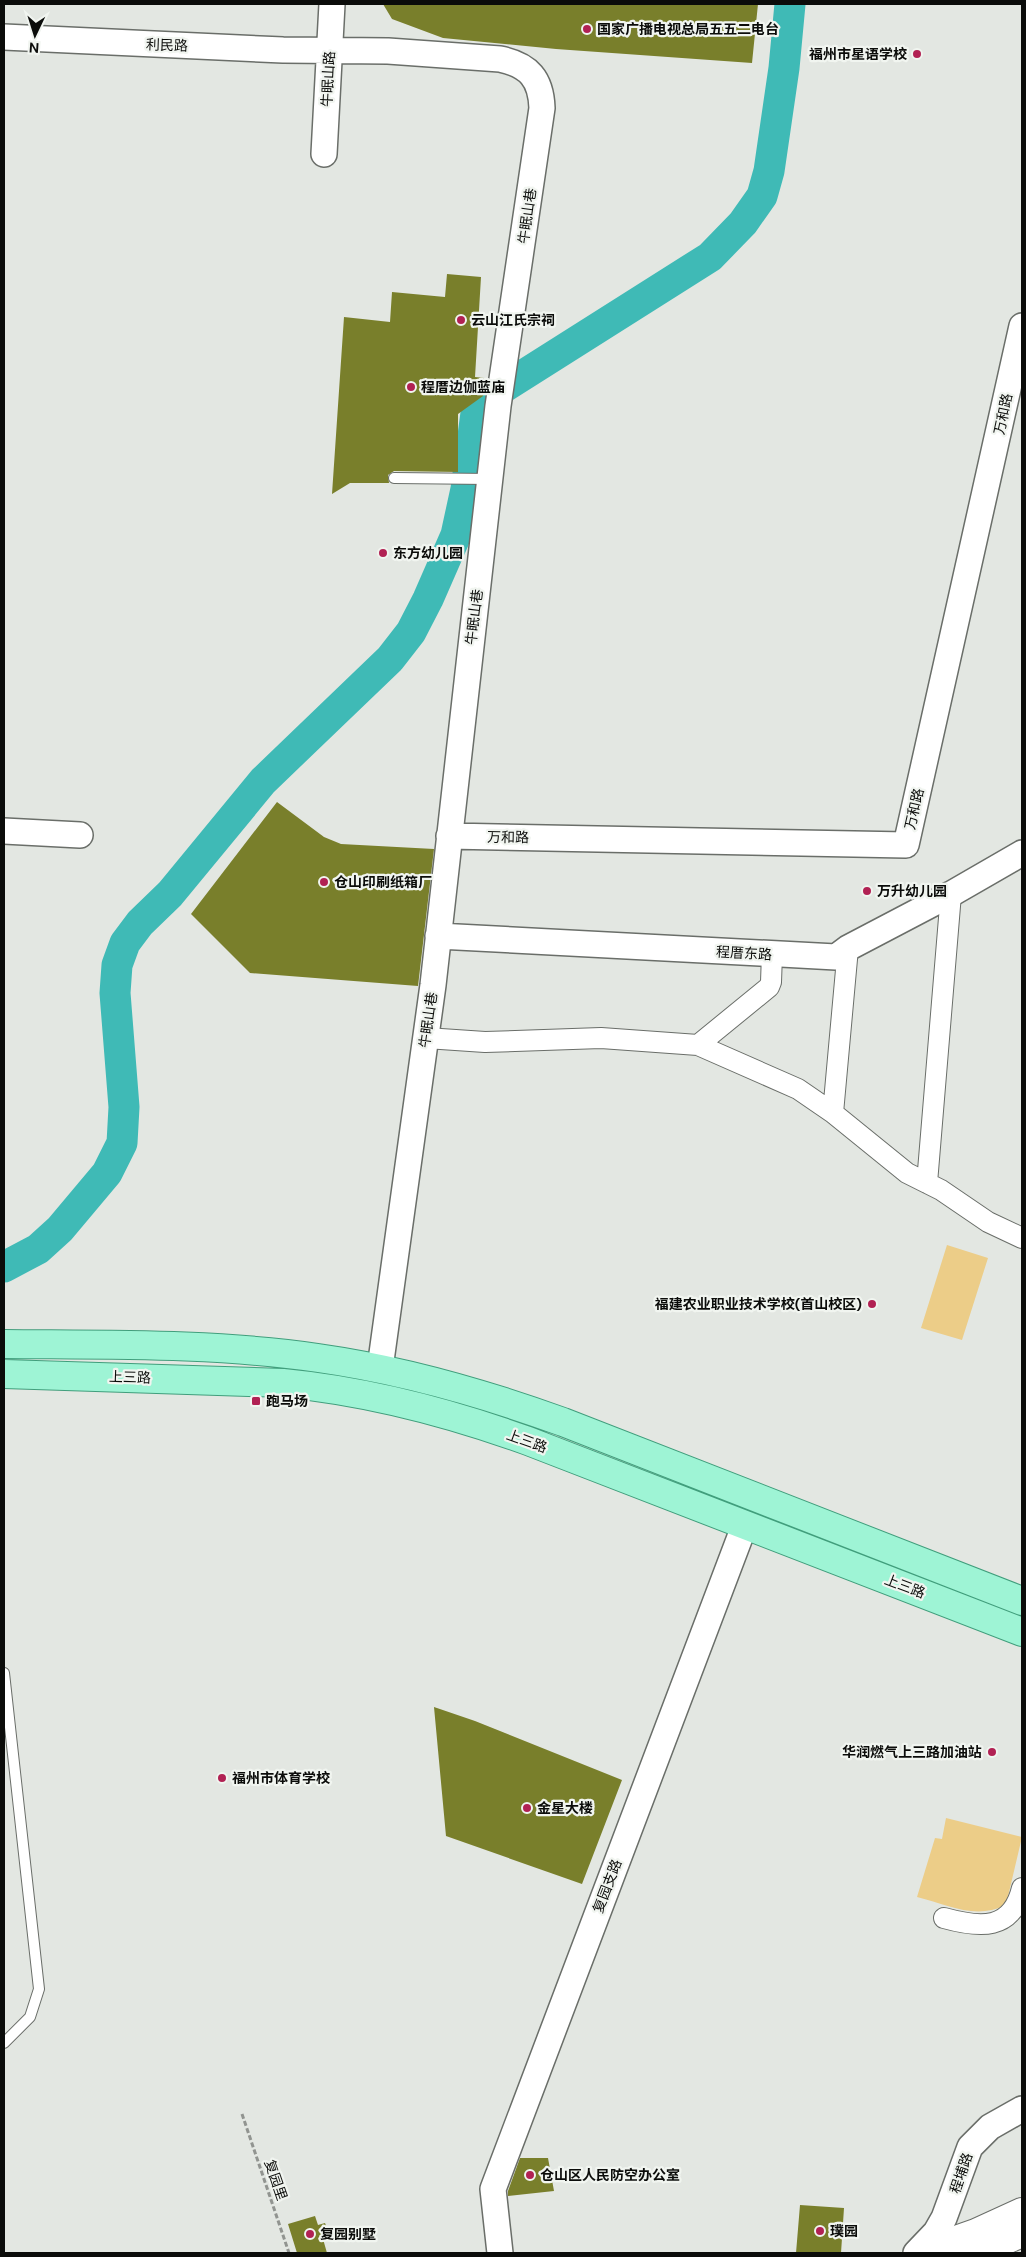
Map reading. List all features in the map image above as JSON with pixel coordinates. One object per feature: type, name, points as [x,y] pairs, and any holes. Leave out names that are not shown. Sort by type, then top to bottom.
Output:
[{"type":"main road","name":"上三路","points":[[4,1344],[221,1349],[316,1357],[380,1368],[456,1386],[563,1422],[1022,1601]]},
{"type":"main road","name":"上三路","points":[[4,1374],[256,1382],[320,1387],[413,1405],[492,1428],[1022,1632]]},
{"type":"main road","points":[[918,2253],[976,2233],[1022,2212]]},
{"type":"main road","points":[[976,2253],[1022,2233]]},
{"type":"street","name":"牛眠山路","points":[[324,154],[332,4]]},
{"type":"street","name":"利民路","points":[[4,37],[263,49],[330,50]]},
{"type":"street","name":"牛眠山巷","points":[[330,50],[388,51],[500,59],[514,62],[526,69],[536,80],[541,93],[542,108],[504,374],[486,479],[426,1038],[380,1368]]},
{"type":"street","name":"万和路","points":[[449,836],[906,845],[1022,326]]},
{"type":"street","points":[[4,831],[80,835]]},
{"type":"street","name":"程厝东路","points":[[438,936],[836,958],[848,948],[1022,854]]},
{"type":"street","points":[[927,1183],[951,894]]},
{"type":"street","points":[[833,1113],[848,948]]},
{"type":"street","points":[[698,1045],[769,987],[772,978],[772,954]]},
{"type":"street","points":[[426,1038],[485,1042],[600,1038],[698,1045],[790,1084],[833,1113],[904,1170],[988,1222],[1022,1238]]},
{"type":"street","name":"复园支路","points":[[500,2253],[494,2189],[745,1524]]},
{"type":"street","points":[[944,1918],[974,1925],[988,1925],[998,1922],[1019,1903],[1022,1888]]},
{"type":"street","name":"程埔路","points":[[918,2253],[936,2232],[944,2218],[970,2146],[990,2127],[1022,2109]]},
{"type":"lane","points":[[394,478],[486,479]]},
{"type":"lane","points":[[4,1673],[39,1989],[30,2017],[4,2043]]},
{"type":"path","name":"复园里","points":[[242,2114],[289,2253]]},
{"type":"shaded area","points":[[947,1245],[988,1258],[962,1340],[921,1328]]},
{"type":"shaded area","points":[[946,1818],[1022,1837],[1006,1905],[984,1911],[973,1911],[962,1910],[917,1897],[935,1838],[942,1839]]},
{"type":"building","name":"国家广播电视总局五五二电台","points":[[383,4],[758,4],[752,63],[556,49],[443,38],[392,19]]},
{"type":"building","name":"程厝边伽蓝庙","points":[[447,274],[481,277],[475,377],[484,378],[483,396],[458,414],[458,472],[394,471],[388,475],[389,483],[350,483],[332,494],[344,317],[390,322],[392,292],[445,297]]},
{"type":"building","name":"仓山印刷纸箱厂","points":[[277,802],[324,837],[341,844],[434,849],[418,986],[250,973],[191,914]]},
{"type":"building","name":"金星大楼","points":[[434,1707],[475,1721],[622,1780],[582,1884],[446,1836]]},
{"type":"building","name":"仓山区人民防空办公室","points":[[520,2158],[548,2158],[554,2191],[508,2196],[508,2191]]},
{"type":"building","name":"璞园","points":[[800,2205],[844,2208],[841,2253],[796,2253]]},
{"type":"building","name":"复园别墅","points":[[315,2216],[318,2225],[325,2223],[330,2237],[323,2239],[327,2253],[297,2253],[288,2224]]},
{"type":"waterway","points":[[4,1267],[38,1249],[60,1229],[107,1173],[122,1143],[124,1107],[115,993],[117,965],[125,943],[140,923],[170,894],[263,781],[390,659],[411,632],[428,599],[456,535],[466,489],[476,413],[487,398],[710,257],[743,223],[762,196],[769,171],[784,68],[790,4]]},
{"type":"place","name":"国家广播电视总局五五二电台","points":[[587,29]]},
{"type":"place","name":"福州市星语学校","points":[[917,54]]},
{"type":"place","name":"云山江氏宗祠","points":[[461,320]]},
{"type":"place","name":"程厝边伽蓝庙","points":[[411,387]]},
{"type":"place","name":"东方幼儿园","points":[[383,553]]},
{"type":"place","name":"仓山印刷纸箱厂","points":[[324,882]]},
{"type":"place","name":"万升幼儿园","points":[[867,891]]},
{"type":"place","name":"福建农业职业技术学校(首山校区)","points":[[872,1304]]},
{"type":"place","name":"跑马场","points":[[256,1401]]},
{"type":"place","name":"华润燃气上三路加油站","points":[[992,1752]]},
{"type":"place","name":"福州市体育学校","points":[[222,1778]]},
{"type":"place","name":"金星大楼","points":[[527,1808]]},
{"type":"place","name":"仓山区人民防空办公室","points":[[530,2175]]},
{"type":"place","name":"璞园","points":[[820,2231]]},
{"type":"place","name":"复园别墅","points":[[310,2234]]}]
